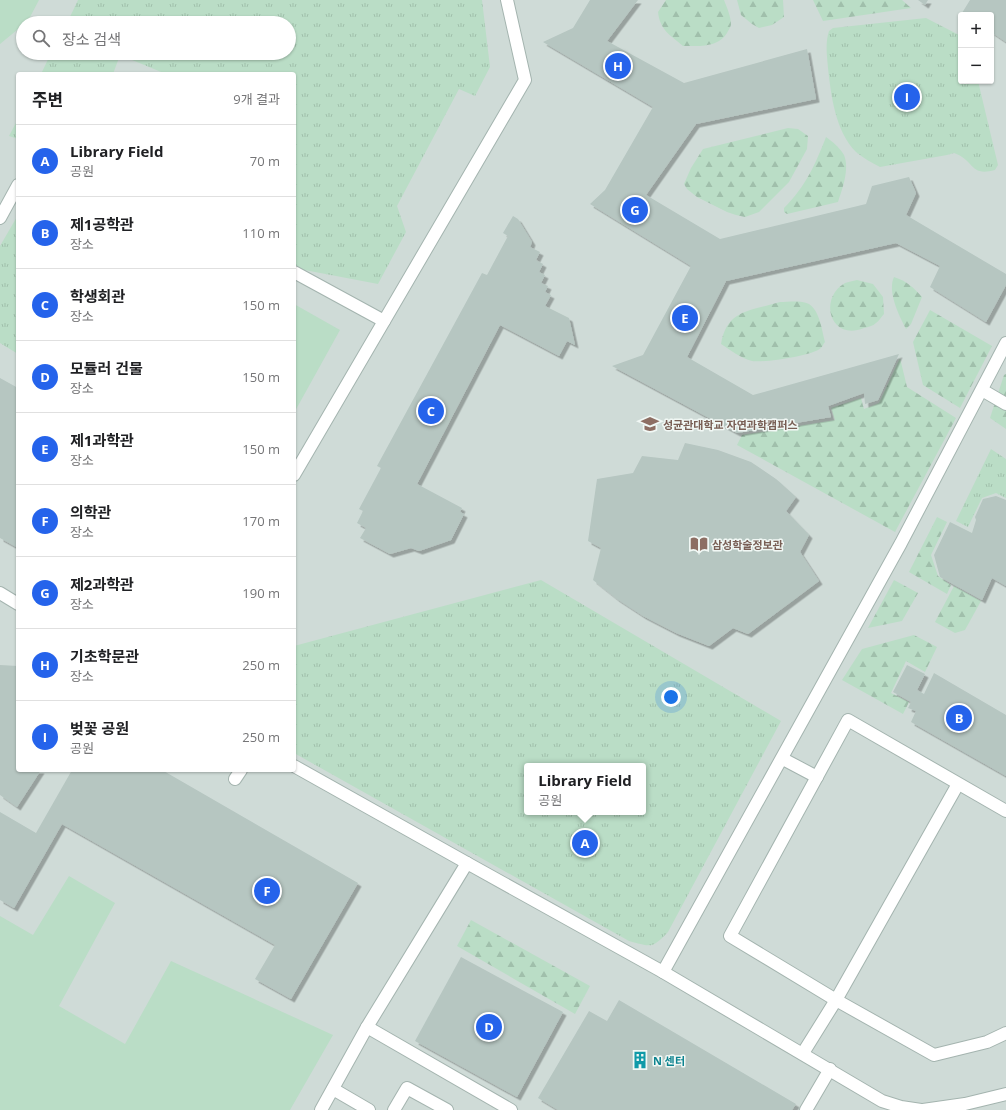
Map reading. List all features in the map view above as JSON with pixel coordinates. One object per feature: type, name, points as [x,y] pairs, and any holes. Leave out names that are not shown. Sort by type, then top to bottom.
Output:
[{"type":"lane","points":[[296,472],[525,80],[507,0]]},
{"type":"lane","points":[[0,218],[16,189]]},
{"type":"lane","points":[[296,273],[384,321]]},
{"type":"lane","points":[[663,972],[783,759],[901,543],[1006,343]]},
{"type":"lane","points":[[982,390],[1006,404]]},
{"type":"lane","points":[[0,593],[16,603]]},
{"type":"lane","points":[[1006,811],[848,720],[730,936],[836,1000],[934,1055],[987,1042],[1006,1032]]},
{"type":"lane","points":[[783,759],[817,777]]},
{"type":"lane","points":[[296,767],[663,972],[803,1053],[882,1101],[901,1107],[922,1110],[965,1104],[1006,1094]]},
{"type":"lane","points":[[803,1053],[836,1000],[958,784]]},
{"type":"lane","points":[[321,1110],[368,1027],[467,863]]},
{"type":"lane","points":[[368,1027],[511,1110]]},
{"type":"lane","points":[[806,1110],[830,1069]]},
{"type":"lane","points":[[394,1110],[407,1088],[447,1110]]},
{"type":"lane","points":[[333,1089],[369,1110]]},
{"type":"shaded area","name":"성균관대학교 자연과학캠퍼스","points":[[0,0],[1006,0],[1006,1110],[0,1110]]},
{"type":"green space","points":[[0,0],[39,0],[31,16],[16,16],[16,31],[0,44]]},
{"type":"green space","points":[[78,0],[482,0],[490,67],[475,96],[459,89],[397,206],[406,232],[378,284],[296,268],[296,72],[161,72],[132,60],[296,60],[296,16],[70,16]]},
{"type":"green space","points":[[666,0],[724,0],[730,15],[731,26],[723,38],[713,44],[683,46],[666,32],[659,18],[658,12]]},
{"type":"green space","points":[[737,0],[783,0],[784,17],[772,25],[759,28],[741,15]]},
{"type":"green space","points":[[813,0],[902,0],[911,8],[823,21]]},
{"type":"green space","points":[[926,18],[958,34],[958,84],[979,84],[998,165],[995,170],[987,172],[976,170],[961,156],[954,153],[880,167],[856,152],[843,134],[835,112],[828,68],[827,49],[829,31],[833,28]]},
{"type":"green space","points":[[48,60],[118,60],[114,72],[42,72]]},
{"type":"green space","points":[[16,123],[16,138],[9,136]]},
{"type":"green space","points":[[788,128],[798,129],[808,136],[807,149],[789,182],[759,212],[745,217],[727,212],[697,197],[687,189],[684,184],[691,168],[703,149]]},
{"type":"green space","points":[[826,137],[841,150],[846,161],[845,179],[838,202],[787,214],[784,212],[784,208],[792,200],[809,175]]},
{"type":"green space","points":[[16,218],[16,353],[0,343],[0,246]]},
{"type":"green space","points":[[894,277],[910,285],[922,297],[911,324],[906,329],[897,311],[893,296],[892,283]]},
{"type":"green space","points":[[857,280],[873,284],[883,297],[884,314],[873,325],[852,331],[843,329],[836,324],[830,308],[832,298],[837,290],[845,283]]},
{"type":"green space","points":[[780,302],[802,302],[813,307],[818,316],[825,342],[821,348],[808,354],[777,360],[752,361],[736,354],[721,344],[724,333],[729,324],[742,313]]},
{"type":"green space","points":[[296,305],[340,330],[296,409]]},
{"type":"green space","points":[[930,310],[992,346],[960,408],[923,385],[913,342]]},
{"type":"green space","points":[[900,358],[907,387],[956,418],[895,532],[737,445],[742,435],[835,420],[831,408],[861,398],[864,409],[879,403]]},
{"type":"green space","points":[[1006,374],[1006,429],[990,418],[1004,375]]},
{"type":"green space","points":[[991,449],[1006,459],[1006,498],[996,493],[982,498],[968,527],[956,521]]},
{"type":"green space","points":[[937,517],[947,522],[931,555],[938,576],[951,585],[947,594],[909,572]]},
{"type":"green space","points":[[541,580],[781,721],[668,932],[651,945],[642,945],[629,941],[296,754],[296,645]]},
{"type":"green space","points":[[894,580],[918,593],[902,621],[868,628]]},
{"type":"green space","points":[[954,586],[981,601],[965,630],[955,633],[935,622]]},
{"type":"green space","points":[[914,635],[937,647],[925,672],[906,661],[891,693],[909,702],[903,714],[842,680],[862,649]]},
{"type":"green space","points":[[69,876],[115,903],[59,1006],[125,1044],[171,961],[333,1035],[290,1110],[0,1110],[0,916],[33,935]]},
{"type":"green space","points":[[471,920],[590,986],[575,1014],[457,946]]},
{"type":"building","points":[[590,0],[638,0],[607,41],[684,83],[807,49],[816,99],[696,124],[646,195],[720,239],[866,204],[872,186],[909,177],[916,193],[906,215],[1006,274],[1006,285],[986,322],[930,287],[940,266],[896,243],[726,281],[687,357],[753,395],[899,354],[878,400],[865,404],[864,393],[828,406],[831,417],[737,433],[612,366],[643,355],[691,266],[590,204],[605,190],[653,107],[543,42],[573,28]]},
{"type":"building","points":[[918,0],[928,0],[925,5]]},
{"type":"building","points":[[970,0],[1006,0],[1006,42],[994,34],[994,12],[963,12]]},
{"type":"building","points":[[513,216],[518,219],[532,242],[530,247],[540,252],[536,260],[543,264],[539,272],[545,275],[541,283],[548,286],[545,292],[551,295],[545,306],[569,318],[575,345],[567,341],[559,356],[500,325],[417,484],[462,508],[460,512],[464,514],[451,540],[419,551],[411,548],[390,554],[360,538],[366,528],[357,523],[363,511],[359,509],[381,468],[377,466],[482,273],[487,275],[508,236],[503,233]]},
{"type":"building","points":[[0,378],[16,387],[16,547],[0,538]]},
{"type":"building","name":"삼성학술정보관","points":[[685,443],[718,450],[751,462],[776,479],[796,497],[786,511],[809,535],[800,552],[819,581],[748,634],[733,628],[709,646],[676,633],[643,616],[617,599],[593,580],[601,548],[588,541],[597,479],[633,473],[642,456],[678,460]]},
{"type":"building","points":[[996,496],[1006,500],[1006,586],[992,578],[982,600],[940,577],[934,555],[950,522],[972,533],[976,520],[975,517],[983,499]]},
{"type":"building","points":[[0,665],[16,666],[16,772],[40,772],[17,807],[0,795]]},
{"type":"building","points":[[907,665],[925,674],[917,690],[924,694],[934,673],[1006,715],[1006,776],[911,722],[916,711],[908,708],[911,702],[893,692]]},
{"type":"building","points":[[71,772],[165,772],[358,883],[291,999],[255,979],[275,945],[62,824],[14,908],[0,900],[0,812],[36,833]]},
{"type":"building","points":[[461,957],[563,1012],[517,1097],[415,1041]]},
{"type":"building","name":"N 센터","points":[[619,1000],[796,1104],[792,1110],[558,1110],[538,1098],[589,1011],[607,1021]]},
{"type":"place","name":"기초학문관","points":[[618,66]]},
{"type":"place","name":"벚꽃 공원","points":[[907,97]]},
{"type":"place","name":"제2과학관","points":[[635,210]]},
{"type":"place","name":"제1과학관","points":[[685,318]]},
{"type":"place","name":"학생회관","points":[[431,411]]},
{"type":"place","name":"성균관대학교 자연과학캠퍼스","points":[[650,424]]},
{"type":"place","name":"삼성학술정보관","points":[[699,544]]},
{"type":"place","name":"제1공학관","points":[[959,718]]},
{"type":"place","name":"Library Field","points":[[585,843]]},
{"type":"place","name":"의학관","points":[[267,891]]},
{"type":"place","name":"모듈러 건물","points":[[489,1027]]},
{"type":"place","name":"N 센터","points":[[640,1060]]}]
